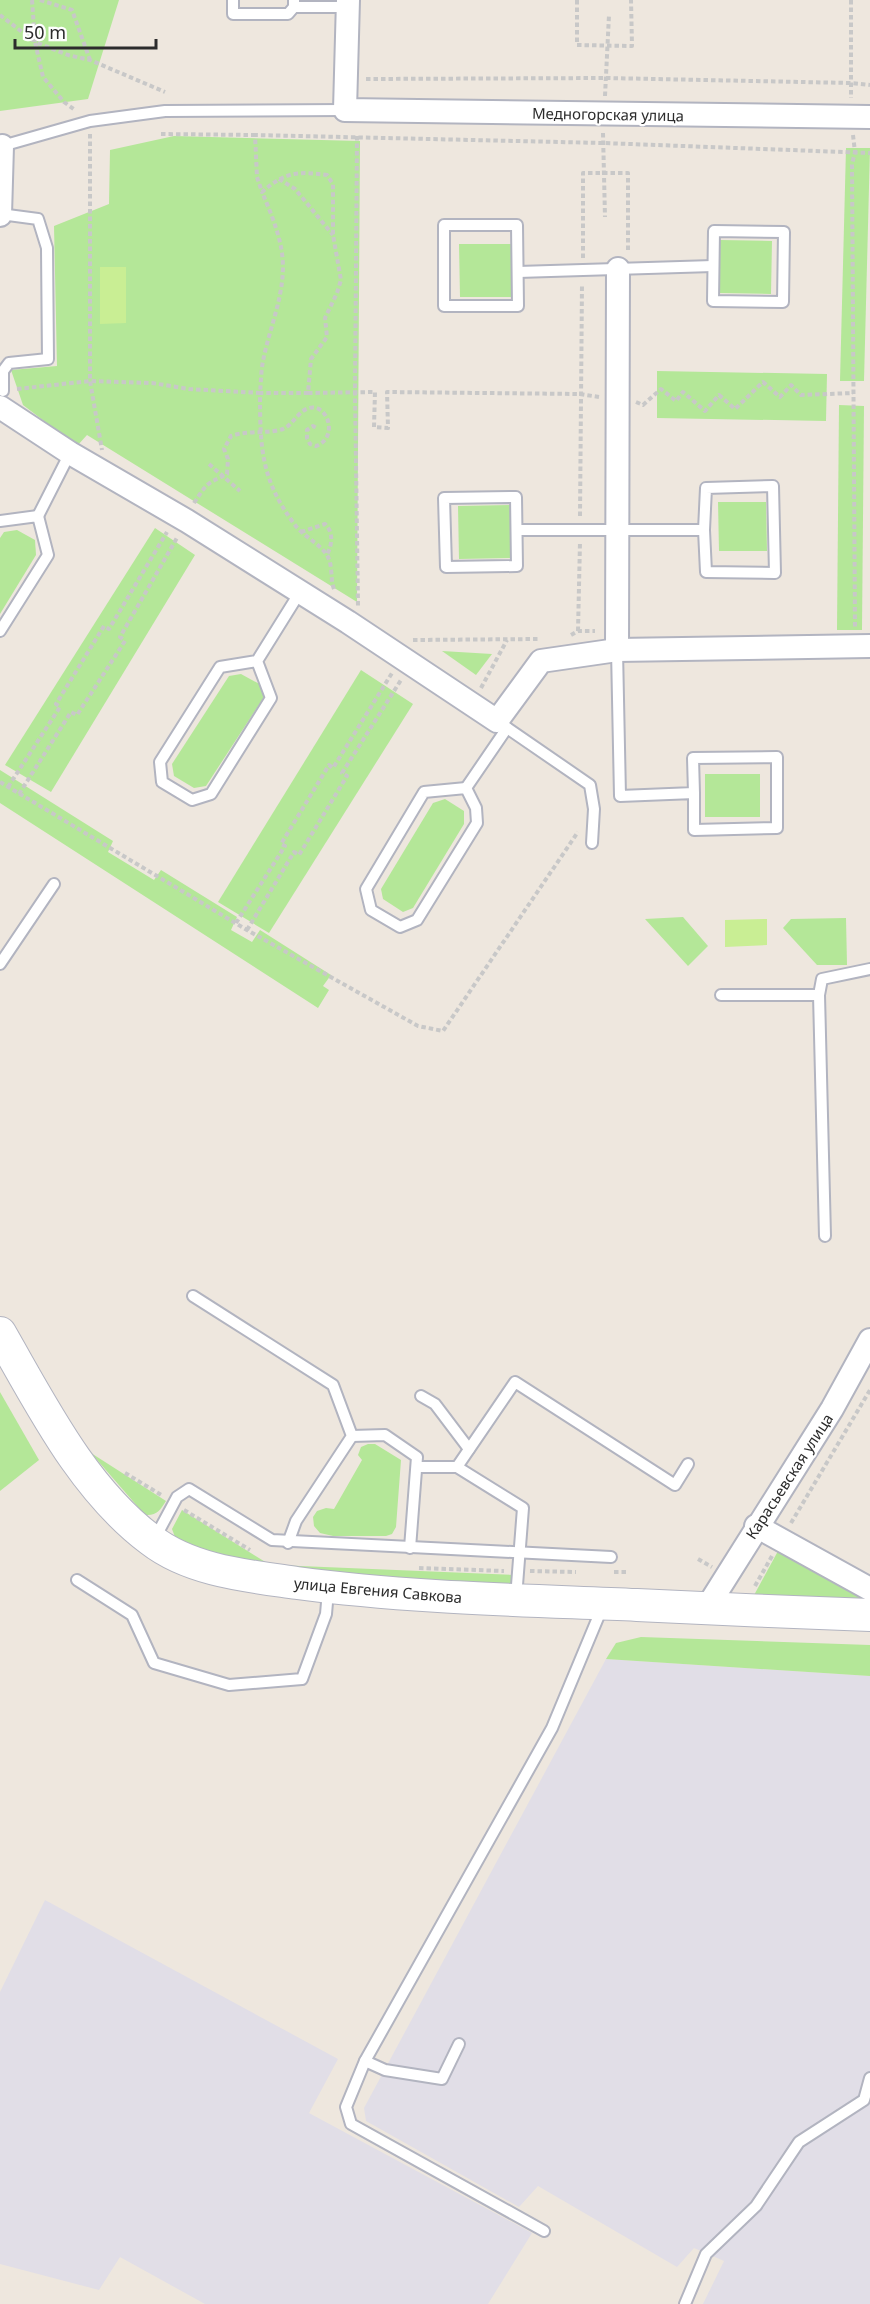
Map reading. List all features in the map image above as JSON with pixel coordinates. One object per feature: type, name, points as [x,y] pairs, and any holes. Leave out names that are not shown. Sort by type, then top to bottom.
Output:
[{"type":"main road","name":"улица Евгения Савкова","points":[[0,1334],[56,1428],[93,1481],[125,1518],[153,1542],[181,1557],[238,1575],[384,1593],[603,1605],[870,1615]]},
{"type":"street","points":[[345,110],[348,3]]},
{"type":"street","name":"Медногорская улица","points":[[345,110],[860,116]]},
{"type":"street","points":[[0,214],[2,146]]},
{"type":"street","points":[[617,650],[618,269]]},
{"type":"street","points":[[1,395],[70,453],[182,518],[300,592],[353,618],[408,654],[502,724],[541,661],[617,650],[862,640]]},
{"type":"street","name":"Карасьевская улица","points":[[706,1609],[756,1526],[832,1409],[870,1340]]},
{"type":"street","points":[[756,1526],[870,1589]]},
{"type":"lane","points":[[233,0],[233,14],[288,14],[294,4],[348,3]]},
{"type":"lane","points":[[2,146],[90,121],[165,111],[345,110]]},
{"type":"lane","points":[[0,214],[38,219],[47,248],[48,358],[9,363],[3,371],[1,395]]},
{"type":"lane","points":[[444,225],[517,225],[518,272],[518,306],[444,306],[444,225]]},
{"type":"lane","points":[[714,231],[784,232],[783,302],[713,301],[713,266],[714,231]]},
{"type":"lane","points":[[518,272],[713,266]]},
{"type":"lane","points":[[0,631],[48,555],[38,516],[70,453]]},
{"type":"lane","points":[[773,486],[774,573],[706,572],[704,530],[706,488],[773,486]]},
{"type":"lane","points":[[516,497],[517,530],[517,566],[446,567],[444,498],[516,497]]},
{"type":"lane","points":[[0,521],[38,516]]},
{"type":"lane","points":[[517,530],[704,530]]},
{"type":"lane","points":[[257,661],[271,698],[211,794],[192,800],[162,782],[160,762],[220,667],[257,661],[300,592]]},
{"type":"lane","points":[[617,650],[620,796],[694,793]]},
{"type":"lane","points":[[466,788],[502,724],[590,785],[594,809],[592,843]]},
{"type":"lane","points":[[777,757],[777,828],[694,830],[694,793],[693,758],[777,757]]},
{"type":"lane","points":[[466,788],[476,808],[477,823],[417,920],[400,927],[371,910],[366,889],[424,792],[466,788]]},
{"type":"lane","points":[[0,964],[54,884]]},
{"type":"lane","points":[[825,1236],[819,995],[822,979],[870,969]]},
{"type":"lane","points":[[721,995],[819,995]]},
{"type":"lane","points":[[193,1296],[333,1385],[352,1436]]},
{"type":"lane","points":[[457,1467],[515,1382],[675,1485],[688,1464]]},
{"type":"lane","points":[[421,1396],[435,1404],[469,1449]]},
{"type":"lane","points":[[352,1436],[385,1435],[417,1457],[410,1548]]},
{"type":"lane","points":[[288,1543],[296,1521],[352,1436]]},
{"type":"lane","points":[[417,1467],[457,1467],[523,1508],[515,1601]]},
{"type":"lane","points":[[153,1542],[177,1497],[189,1489],[272,1540],[288,1543],[611,1557]]},
{"type":"lane","points":[[77,1580],[132,1615],[154,1663],[229,1685],[302,1679],[326,1614],[329,1587]]},
{"type":"lane","points":[[544,2231],[351,2124],[346,2107],[365,2061],[552,1728],[603,1605]]},
{"type":"lane","points":[[365,2061],[385,2070],[442,2079],[459,2044]]},
{"type":"lane","points":[[686,2304],[706,2254],[756,2206],[799,2142],[864,2100],[870,2078]]},
{"type":"path","points":[[32,0],[35,42],[43,77],[64,102],[90,121],[90,381],[103,459]]},
{"type":"path","points":[[40,0],[72,10],[90,60]]},
{"type":"path","points":[[577,0],[577,45],[632,46],[631,0]]},
{"type":"path","points":[[850,0],[851,83],[860,116],[852,164],[862,640]]},
{"type":"path","points":[[0,15],[35,42],[68,55],[90,60],[165,92]]},
{"type":"path","points":[[347,80],[606,78],[870,85]]},
{"type":"path","points":[[161,134],[357,136],[870,153]]},
{"type":"path","points":[[255,135],[257,177],[276,229],[282,255],[282,288],[276,318],[262,362],[261,430],[265,470],[278,497],[301,532],[327,555],[331,564],[331,581],[353,618]]},
{"type":"path","points":[[353,618],[357,136]]},
{"type":"path","points":[[262,192],[278,178],[297,173],[327,174],[333,184],[333,235],[341,280],[338,293],[325,318],[327,337],[311,359],[308,393]]},
{"type":"path","points":[[578,631],[583,173],[628,173]]},
{"type":"path","points":[[278,178],[295,189],[333,235]]},
{"type":"path","points":[[1,395],[90,381],[152,383],[189,389],[260,393],[375,392],[374,427],[388,428],[387,392]]},
{"type":"path","points":[[8,787],[60,707],[56,704],[104,626],[109,629],[202,489],[214,478],[228,474],[224,449],[231,436],[244,432],[283,429],[309,408],[317,408],[328,421],[330,432],[326,441],[316,446],[310,444],[307,430],[313,426],[318,429]]},
{"type":"path","points":[[209,464],[240,491]]},
{"type":"path","points":[[19,794],[71,712],[77,715],[125,641],[120,637],[182,518]]},
{"type":"path","points":[[301,532],[325,524],[330,529],[331,539],[327,555]]},
{"type":"path","points":[[236,923],[285,846],[281,844],[329,765],[333,768],[408,654],[524,639]]},
{"type":"path","points":[[478,693],[507,640]]},
{"type":"path","points":[[247,930],[294,852],[299,855],[347,776],[342,773],[408,654]]},
{"type":"path","points":[[0,782],[247,930],[418,1026],[443,1031],[594,809]]},
{"type":"path","points":[[750,1593],[870,1390]]},
{"type":"shaded area","points":[[606,1659],[870,1676],[870,2304],[703,2304],[724,2261],[694,2248],[677,2267],[538,2186],[519,2207],[366,2121],[364,2108]]},
{"type":"shaded area","points":[[45,1900],[338,2059],[309,2113],[532,2233],[488,2304],[205,2304],[120,2257],[99,2290],[0,2264],[0,1992]]},
{"type":"green space","points":[[0,0],[119,0],[88,99],[0,111]]},
{"type":"green space","points":[[174,136],[360,141],[357,602],[87,435],[77,446],[23,405],[11,370],[57,366],[54,226],[109,204],[110,150]]},
{"type":"green space","points":[[846,148],[870,148],[864,381],[840,381]]},
{"type":"green space","points":[[720,240],[772,241],[771,294],[719,293]]},
{"type":"green space","points":[[459,244],[512,244],[512,297],[460,297]]},
{"type":"green space","points":[[100,267],[126,267],[126,323],[100,324]]},
{"type":"green space","points":[[657,371],[827,374],[826,421],[657,418]]},
{"type":"green space","points":[[839,405],[864,406],[862,630],[837,630]]},
{"type":"green space","points":[[718,502],[766,502],[767,551],[719,551]]},
{"type":"green space","points":[[510,505],[511,558],[459,559],[458,506]]},
{"type":"green space","points":[[155,528],[195,555],[51,792],[5,765]]},
{"type":"green space","points":[[17,530],[35,540],[36,555],[0,614],[0,538],[4,532]]},
{"type":"green space","points":[[442,651],[492,654],[476,675]]},
{"type":"green space","points":[[361,670],[413,704],[269,933],[218,902]]},
{"type":"green space","points":[[241,674],[263,686],[264,697],[206,786],[194,788],[174,776],[172,764],[229,676]]},
{"type":"green space","points":[[0,770],[113,841],[108,852],[154,880],[161,870],[237,917],[231,930],[252,942],[260,930],[331,975],[323,986],[329,990],[318,1008],[0,803]]},
{"type":"green space","points":[[705,774],[760,774],[760,817],[705,817]]},
{"type":"green space","points":[[445,799],[464,811],[464,824],[413,908],[403,912],[383,899],[381,889],[433,803]]},
{"type":"green space","points":[[683,917],[708,946],[688,966],[645,919]]},
{"type":"green space","points":[[846,918],[847,965],[817,965],[783,928],[791,919]]},
{"type":"green space","points":[[767,919],[767,945],[725,947],[725,920]]},
{"type":"green space","points":[[0,1392],[39,1460],[0,1491]]},
{"type":"green space","points":[[375,1444],[401,1460],[396,1527],[392,1534],[386,1536],[333,1536],[320,1533],[314,1526],[313,1517],[317,1511],[326,1508],[334,1509],[362,1460],[358,1455],[361,1447]]},
{"type":"green space","points":[[91,1453],[166,1501],[160,1510],[145,1515]]},
{"type":"green space","points":[[182,1510],[267,1563],[276,1565],[514,1575],[510,1588],[255,1567],[180,1541],[175,1537],[172,1529]]},
{"type":"green space","points":[[778,1551],[870,1599],[753,1597]]},
{"type":"green space","points":[[641,1637],[870,1645],[870,1676],[606,1659],[616,1643]]}]
